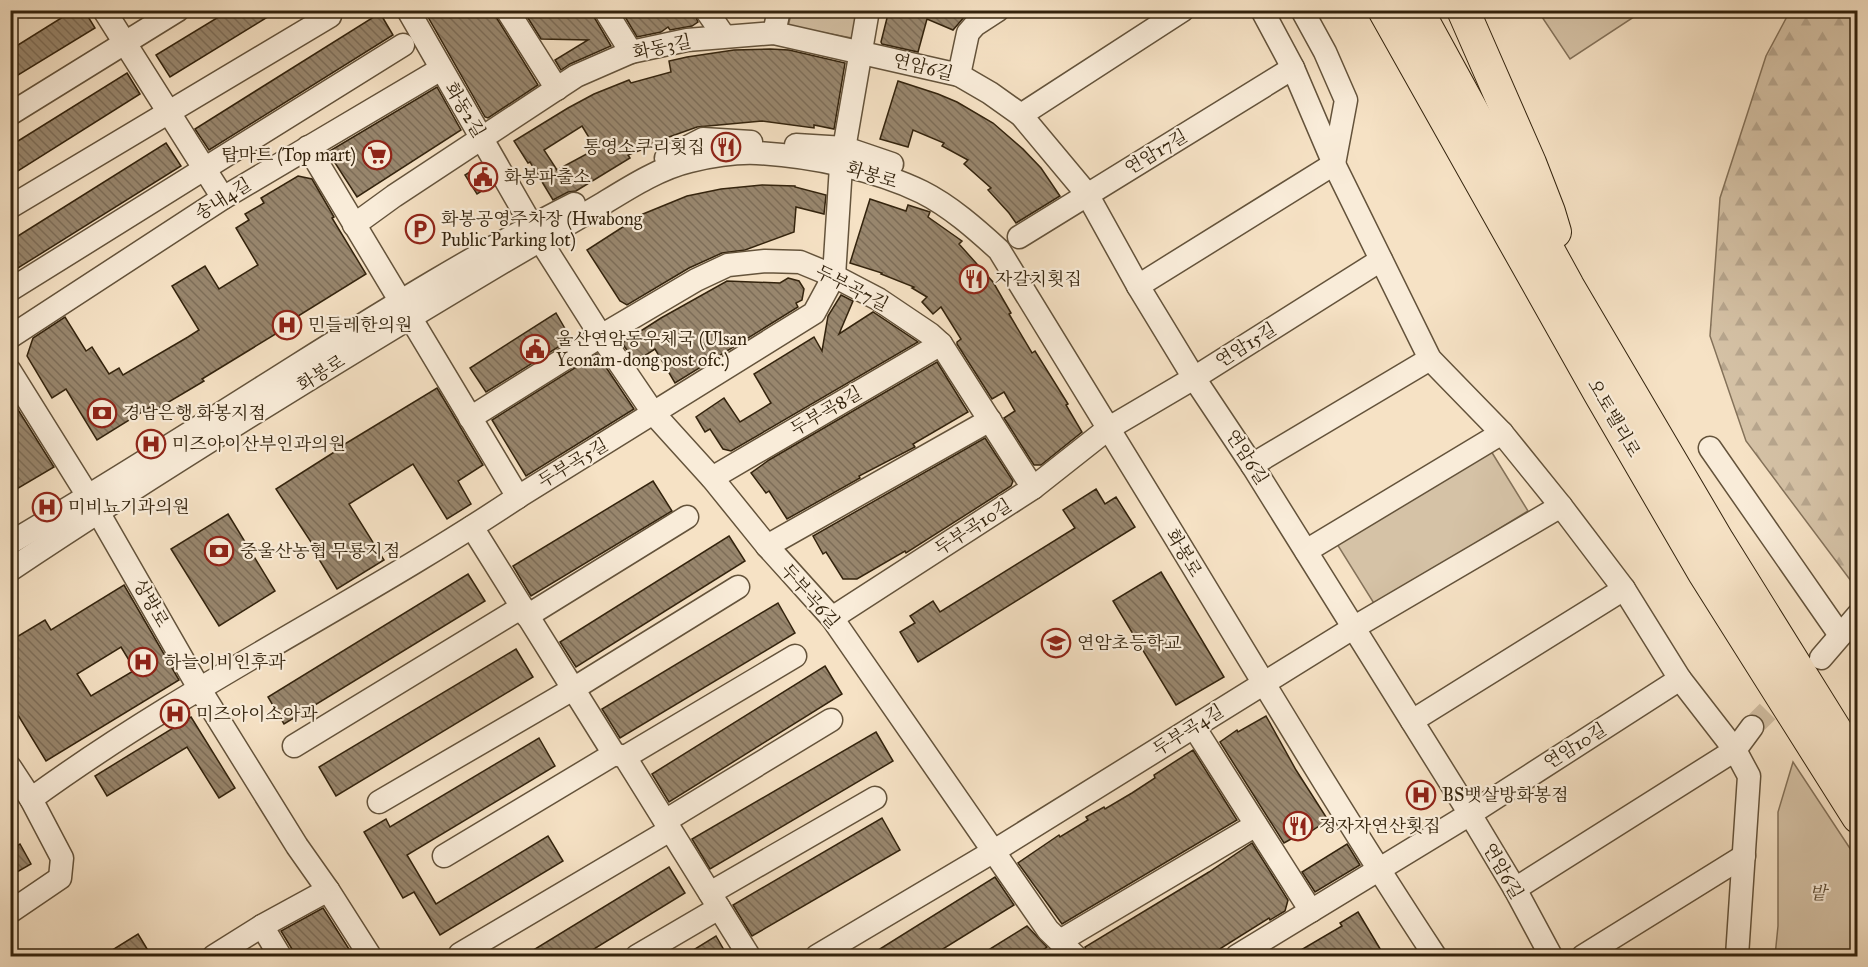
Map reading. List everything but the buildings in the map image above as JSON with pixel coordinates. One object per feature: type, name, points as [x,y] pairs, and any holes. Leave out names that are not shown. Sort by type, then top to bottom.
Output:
[{"type":"highway","name":"오토밸리로","points":[[1383,10],[1605,404],[1704,573],[1857,817]]},
{"type":"highway","name":"오토밸리로","points":[[1417,10],[1568,286],[1718,540],[1857,766]]},
{"type":"highway","points":[[1464,10],[1550,212],[1568,286]]},
{"type":"highway","points":[[1783,644],[1857,733]]},
{"type":"street","points":[[104,10],[223,198]]},
{"type":"street","points":[[10,114],[178,10]]},
{"type":"street","points":[[11,207],[330,16],[327,10]]},
{"type":"street","name":"화동2길","points":[[408,10],[536,233]]},
{"type":"street","points":[[507,10],[557,89]]},
{"type":"street","points":[[605,10],[631,52]]},
{"type":"street","points":[[706,10],[724,36]]},
{"type":"street","points":[[774,33],[779,10]]},
{"type":"street","name":"두부곡5길","points":[[31,799],[62,776],[199,688],[472,527],[814,313],[834,276],[843,157],[868,10]]},
{"type":"street","points":[[958,75],[969,33],[975,25],[998,10]]},
{"type":"street","points":[[1021,115],[1184,10]]},
{"type":"street","points":[[1262,10],[1293,68],[1334,164],[1430,358],[1502,433],[1561,506],[1624,590],[1680,679],[1735,750],[1749,776],[1737,957]]},
{"type":"street","points":[[1138,286],[1334,164],[1346,100],[1325,52],[1302,10]]},
{"type":"street","name":"화동3길","points":[[354,225],[576,76],[631,52],[687,40],[774,33],[862,53]]},
{"type":"street","points":[[10,290],[403,45]]},
{"type":"street","name":"연암6길","points":[[862,53],[958,75],[990,93],[1021,115],[1087,194],[1138,286],[1194,378],[1306,550],[1470,814],[1515,889],[1551,957]]},
{"type":"street","name":"연암17길","points":[[1019,237],[1293,68]]},
{"type":"street","name":"송내4길","points":[[10,337],[223,198],[441,69]]},
{"type":"street","points":[[308,147],[518,497]]},
{"type":"street","name":"화봉로","points":[[10,570],[94,504],[405,309],[536,233],[656,174],[687,161],[719,156],[755,153],[843,157],[922,192],[941,203],[999,250],[1114,425]]},
{"type":"street","points":[[843,157],[897,165],[950,192],[1008,244],[1114,425],[1436,957]]},
{"type":"street","name":"두부곡6길","points":[[536,233],[601,336],[654,414],[832,618],[1048,930],[1067,949]]},
{"type":"street","name":"연암15길","points":[[1114,425],[1194,378],[1381,260]]},
{"type":"street","name":"두부곡7길","points":[[470,418],[696,280],[728,265],[765,261],[800,262],[834,276],[900,312],[930,334],[941,345],[1034,488]]},
{"type":"street","name":"두부곡8길","points":[[712,478],[941,345]]},
{"type":"street","points":[[1252,465],[1430,358]]},
{"type":"street","name":"상방로","points":[[10,371],[94,504],[199,688],[297,846],[370,957]]},
{"type":"street","points":[[767,546],[990,420]]},
{"type":"street","name":"두부곡10길","points":[[832,618],[1034,488],[1114,425]]},
{"type":"street","points":[[1306,550],[1502,433]]},
{"type":"street","points":[[1710,447],[1840,635]]},
{"type":"street","points":[[10,543],[94,504]]},
{"type":"street","name":"두부곡4길","points":[[817,957],[994,851],[1353,628],[1561,506]]},
{"type":"street","points":[[294,746],[687,517]]},
{"type":"street","points":[[472,527],[573,689],[667,825],[749,957]]},
{"type":"street","points":[[379,802],[573,689],[738,587]]},
{"type":"street","points":[[1412,721],[1624,590]]},
{"type":"street","points":[[1821,658],[1857,615]]},
{"type":"street","points":[[444,856],[795,656]]},
{"type":"street","name":"연암10길","points":[[1237,957],[1470,814],[1680,679]]},
{"type":"street","points":[[460,954],[831,720]]},
{"type":"street","points":[[1194,727],[1311,911]]},
{"type":"street","points":[[1515,889],[1735,750],[1752,727]]},
{"type":"street","points":[[10,767],[31,799],[62,858],[60,878],[10,912]]},
{"type":"street","points":[[637,957],[714,900],[875,798]]},
{"type":"street","points":[[1067,949],[1256,825]]},
{"type":"street","points":[[1583,957],[1744,856]]},
{"type":"street","points":[[214,957],[262,926],[328,890]]},
{"type":"street","points":[[262,926],[280,957]]},
{"type":"green space","points":[[792,11],[863,11],[857,39],[788,26]]},
{"type":"green space","points":[[1538,11],[1643,11],[1570,59]]},
{"type":"green space","points":[[1790,11],[1857,11],[1857,589],[1746,441],[1710,336],[1720,198],[1766,56]]},
{"type":"green space","points":[[1491,451],[1528,511],[1375,605],[1337,544]]},
{"type":"green space","name":"밭","points":[[1793,762],[1857,859],[1857,956],[1775,956],[1778,926],[1778,812]]},
{"type":"tunnel","points":[[1752,727],[1792,687]]},
{"type":"place","name":"통영소쿠리횟집","points":[[726,147]]},
{"type":"place","name":"탑마트 (Top mart)","points":[[377,155]]},
{"type":"place","name":"화봉파출소","points":[[483,177]]},
{"type":"place","name":"화봉공영주차장 (Hwabong Public Parking lot)","points":[[420,229]]},
{"type":"place","name":"자갈치횟집","points":[[974,279]]},
{"type":"place","name":"민들레한의원","points":[[287,325]]},
{"type":"place","name":"울산연암동우체국 (Ulsan Yeonam-dong post ofc.)","points":[[535,349]]},
{"type":"place","name":"경남은행 화봉지점","points":[[102,413]]},
{"type":"place","name":"미즈아이산부인과의원","points":[[151,444]]},
{"type":"place","name":"미비뇨기과의원","points":[[47,507]]},
{"type":"place","name":"중울산농협 무룡지점","points":[[219,551]]},
{"type":"place","name":"연암초등학교","points":[[1056,643]]},
{"type":"place","name":"하늘이비인후과","points":[[143,662]]},
{"type":"place","name":"미즈아이소아과","points":[[175,714]]},
{"type":"place","name":"BS뱃살방화봉점","points":[[1421,795]]},
{"type":"place","name":"정자자연산횟집","points":[[1298,826]]}]
